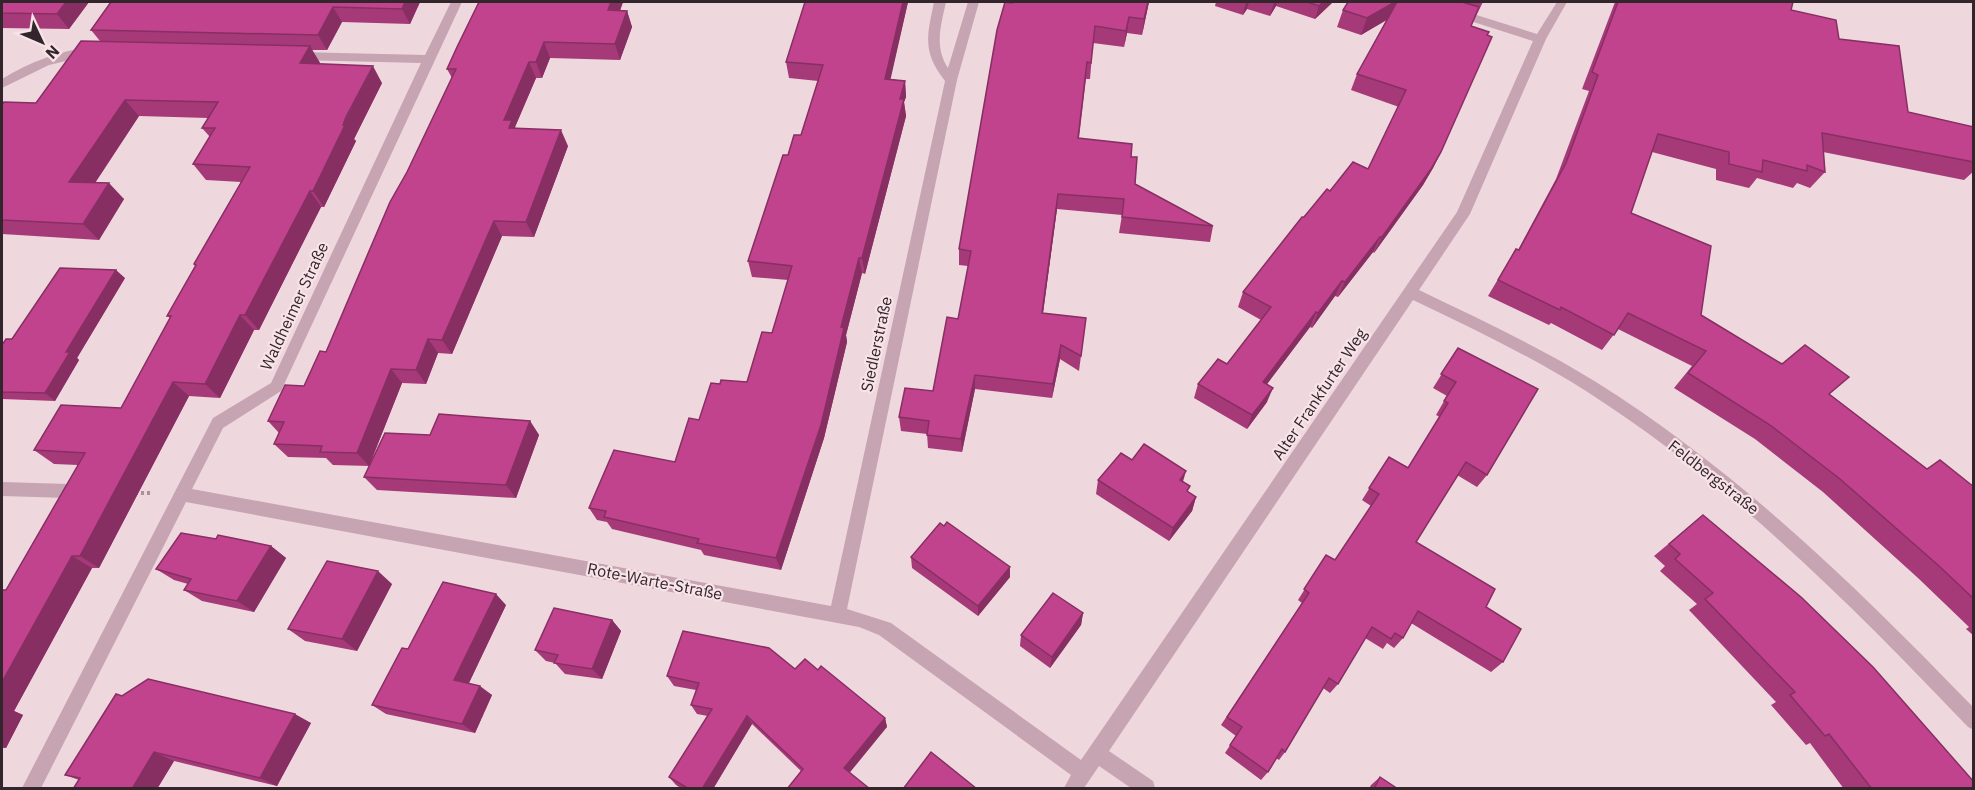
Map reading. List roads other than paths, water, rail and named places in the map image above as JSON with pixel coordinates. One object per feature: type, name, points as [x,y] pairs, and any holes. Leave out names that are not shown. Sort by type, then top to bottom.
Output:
[{"type":"street","name":"Waldheimer Straße","points":[[31,789],[218,423],[276,387],[456,2]]},
{"type":"street","points":[[940,2],[932,46],[934,57],[951,80]]},
{"type":"street","name":"Siedlerstraße","points":[[837,615],[951,80],[974,2]]},
{"type":"street","points":[[1424,2],[1540,39]]},
{"type":"street","name":"Alter Frankfurter Weg","points":[[1073,789],[1453,230],[1470,201],[1540,39],[1562,2]]},
{"type":"street","points":[[2,84],[50,60],[80,52],[102,52]]},
{"type":"street","points":[[289,56],[429,59]]},
{"type":"street","name":"Feldbergstraße","points":[[1410,292],[1568,373],[1696,461],[1804,552],[1864,608],[1974,721]]},
{"type":"street","points":[[2,489],[68,491]]},
{"type":"street","name":"Rote-Warte-Straße","points":[[183,494],[859,619],[885,629],[1083,773]]},
{"type":"street","points":[[1097,753],[1146,789]]}]
